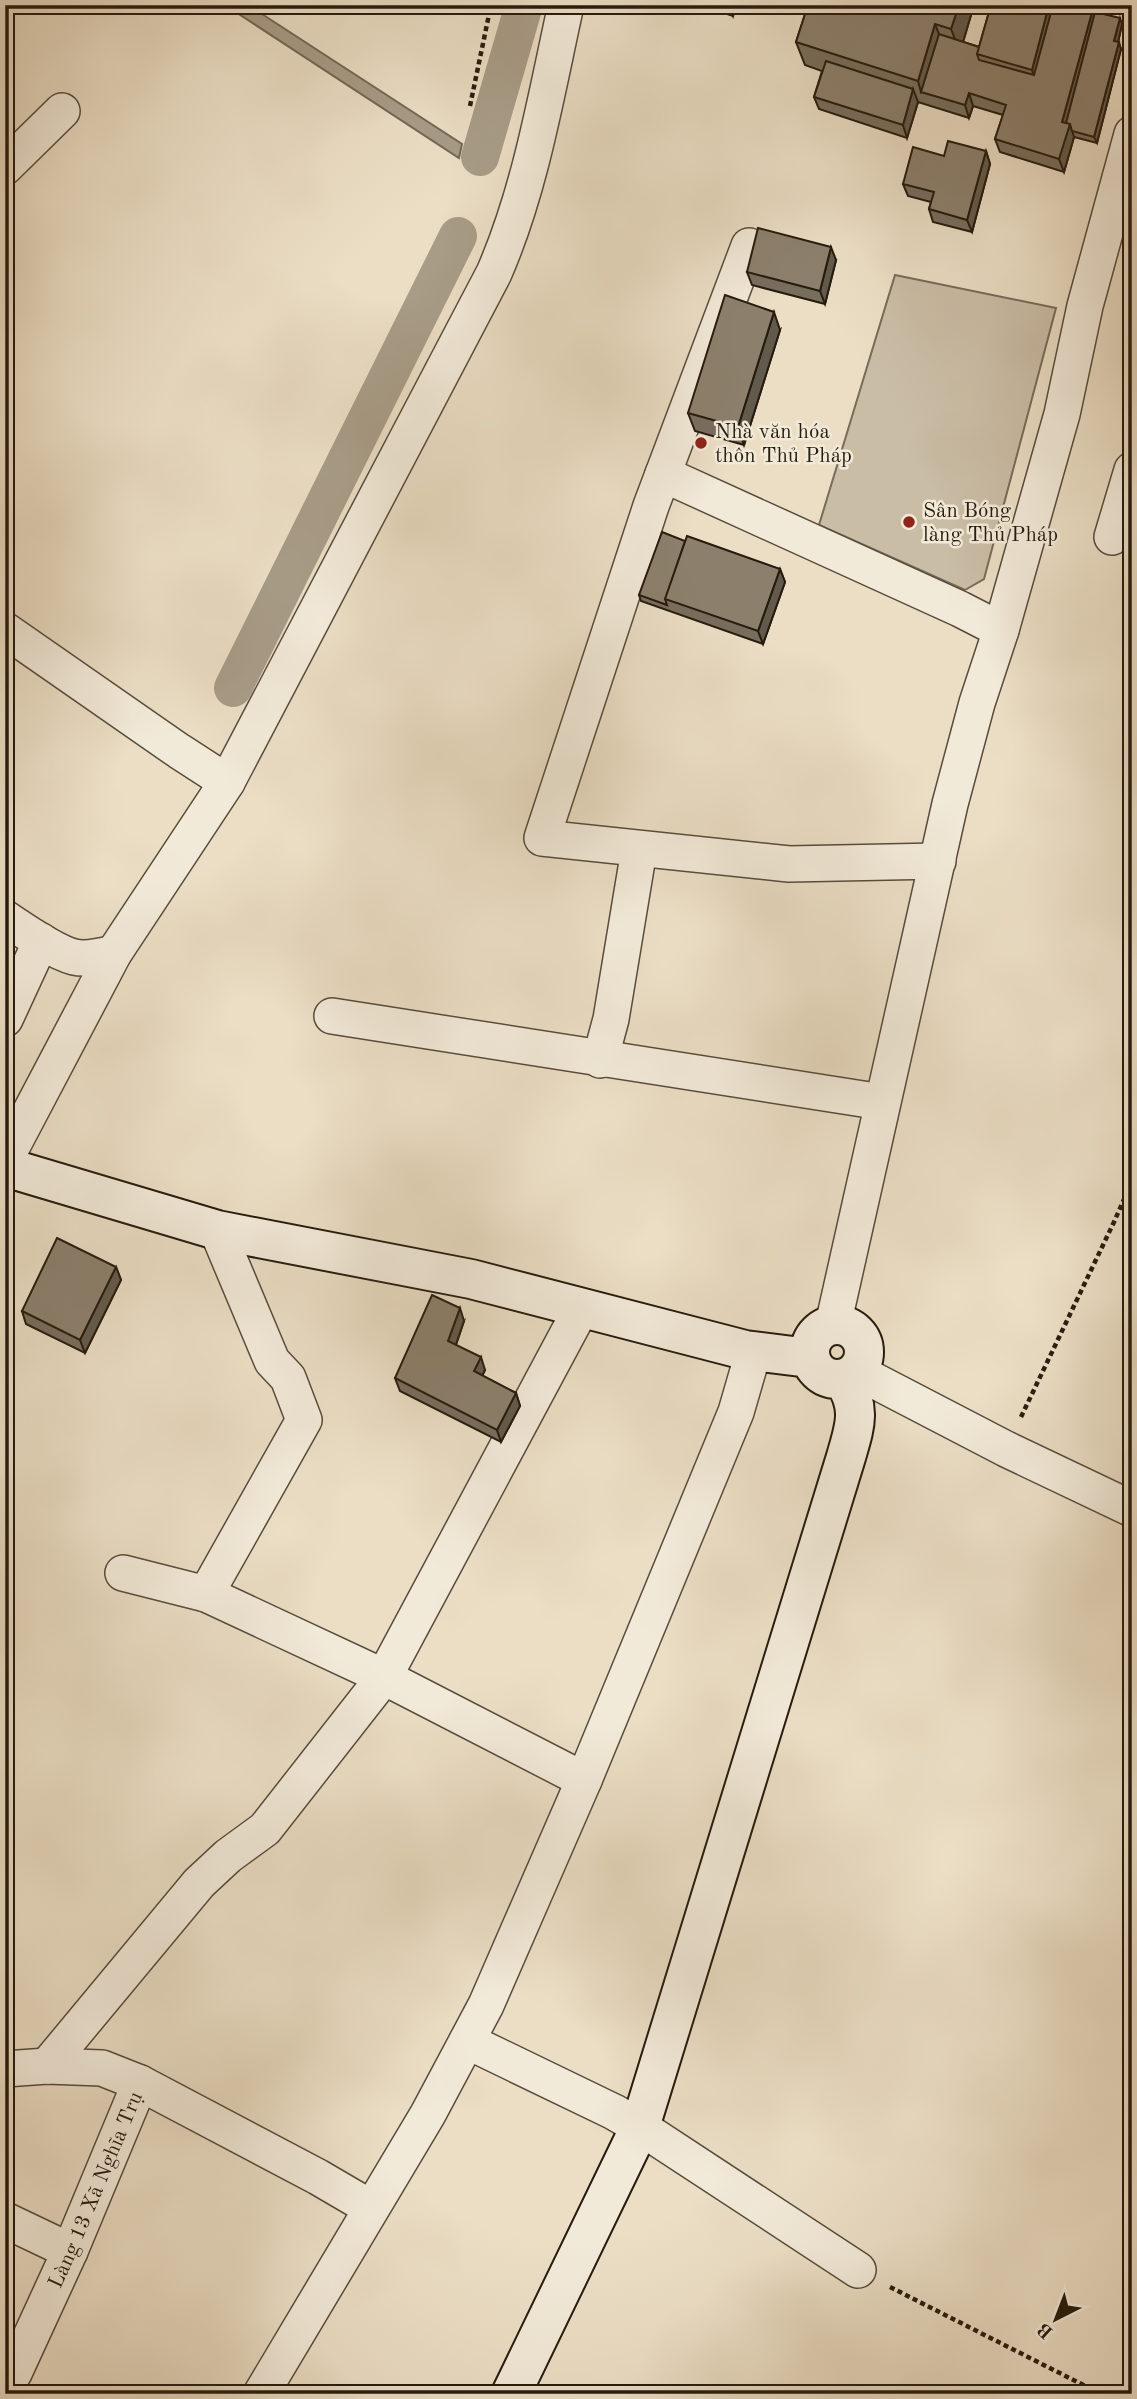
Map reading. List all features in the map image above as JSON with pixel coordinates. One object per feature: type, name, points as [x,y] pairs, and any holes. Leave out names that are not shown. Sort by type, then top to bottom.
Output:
[{"type":"street","points":[[5,1160],[114,953],[227,782],[364,524],[503,251],[528,178],[566,5]]},
{"type":"street","points":[[5,167],[62,111]]},
{"type":"street","points":[[833,1325],[950,804],[1062,414],[1085,306],[1132,134]]},
{"type":"street","points":[[749,246],[663,474],[542,838],[789,864],[938,861]]},
{"type":"street","points":[[1112,537],[1132,470]]},
{"type":"street","points":[[663,474],[960,609],[1000,630]]},
{"type":"street","points":[[5,629],[227,782]]},
{"type":"street","points":[[600,1060],[611,1019],[639,850]]},
{"type":"street","points":[[5,918],[41,941],[75,957],[100,957],[114,953]]},
{"type":"street","points":[[5,1019],[41,941]]},
{"type":"street","points":[[332,1016],[882,1102]]},
{"type":"street","points":[[5,1167],[217,1230],[471,1279],[745,1350],[809,1358]]},
{"type":"street","points":[[206,1594],[304,1420],[288,1378],[272,1362],[217,1230]]},
{"type":"street","points":[[47,2066],[199,1883],[228,1856],[265,1829],[384,1677],[582,1307]]},
{"type":"street","points":[[833,1325],[841,1325],[855,1331],[862,1343],[864,1357],[850,1375],[835,1380],[818,1373],[809,1358],[810,1343],[814,1336],[826,1326],[833,1325]]},
{"type":"street","points":[[261,2394],[428,2114],[486,2005],[584,1780],[736,1412],[754,1350]]},
{"type":"street","points":[[850,1375],[1132,1509]]},
{"type":"street","points":[[511,2394],[640,2127],[853,1433],[856,1421],[850,1375]]},
{"type":"street","points":[[123,1573],[206,1594],[384,1677],[584,1780]]},
{"type":"street","points":[[467,2041],[640,2127],[858,2270]]},
{"type":"street","points":[[5,2069],[47,2066],[102,2068],[140,2083]]},
{"type":"street","name":"Làng 13 Xã Nghĩa Trụ","points":[[5,2380],[14,2373],[70,2251],[140,2083],[379,2195]]},
{"type":"street","points":[[5,2220],[70,2251]]},
{"type":"path","points":[[470,106],[491,5]]},
{"type":"path","points":[[1006,1449],[1132,1181]]},
{"type":"path","points":[[858,2270],[1101,2394]]},
{"type":"shaded area","points":[[225,5],[248,5],[462,144],[459,158]]},
{"type":"shaded area","points":[[895,275],[1056,308],[984,579],[965,590],[819,525]]},
{"type":"building","points":[[808,5],[959,5],[951,29],[935,24],[918,81],[796,42]]},
{"type":"building","points":[[991,5],[1049,5],[1032,70],[977,54]]},
{"type":"building","points":[[1053,5],[1094,5],[1062,122],[1070,124],[1059,159],[995,139],[1006,105],[969,93],[965,105],[921,92],[939,34],[979,47],[979,60],[1034,75]]},
{"type":"building","points":[[1095,12],[1120,18],[1114,41],[1119,42],[1094,137],[1072,131],[1070,124],[1066,123]]},
{"type":"building","points":[[826,61],[913,89],[903,125],[814,97]]},
{"type":"building","points":[[948,141],[986,151],[967,220],[929,209],[934,192],[903,184],[913,147],[944,156]]},
{"type":"building","points":[[758,228],[831,247],[820,291],[747,272]]},
{"type":"building","points":[[725,295],[774,312],[738,427],[688,413]]},
{"type":"building","points":[[662,532],[685,541],[665,599],[667,605],[639,595]]},
{"type":"building","points":[[687,536],[780,569],[758,631],[665,599]]},
{"type":"building","points":[[57,1238],[116,1267],[80,1340],[22,1311]]},
{"type":"building","points":[[432,1295],[460,1308],[448,1341],[481,1357],[474,1371],[516,1393],[497,1430],[395,1378]]},
{"type":"waterway","points":[[480,157],[524,5]]},
{"type":"waterway","points":[[233,688],[458,236]]},
{"type":"place","name":"Nhà văn hóa thôn Thủ Pháp","points":[[701,443]]},
{"type":"place","name":"Sân Bóng làng Thủ Pháp","points":[[909,522]]}]
